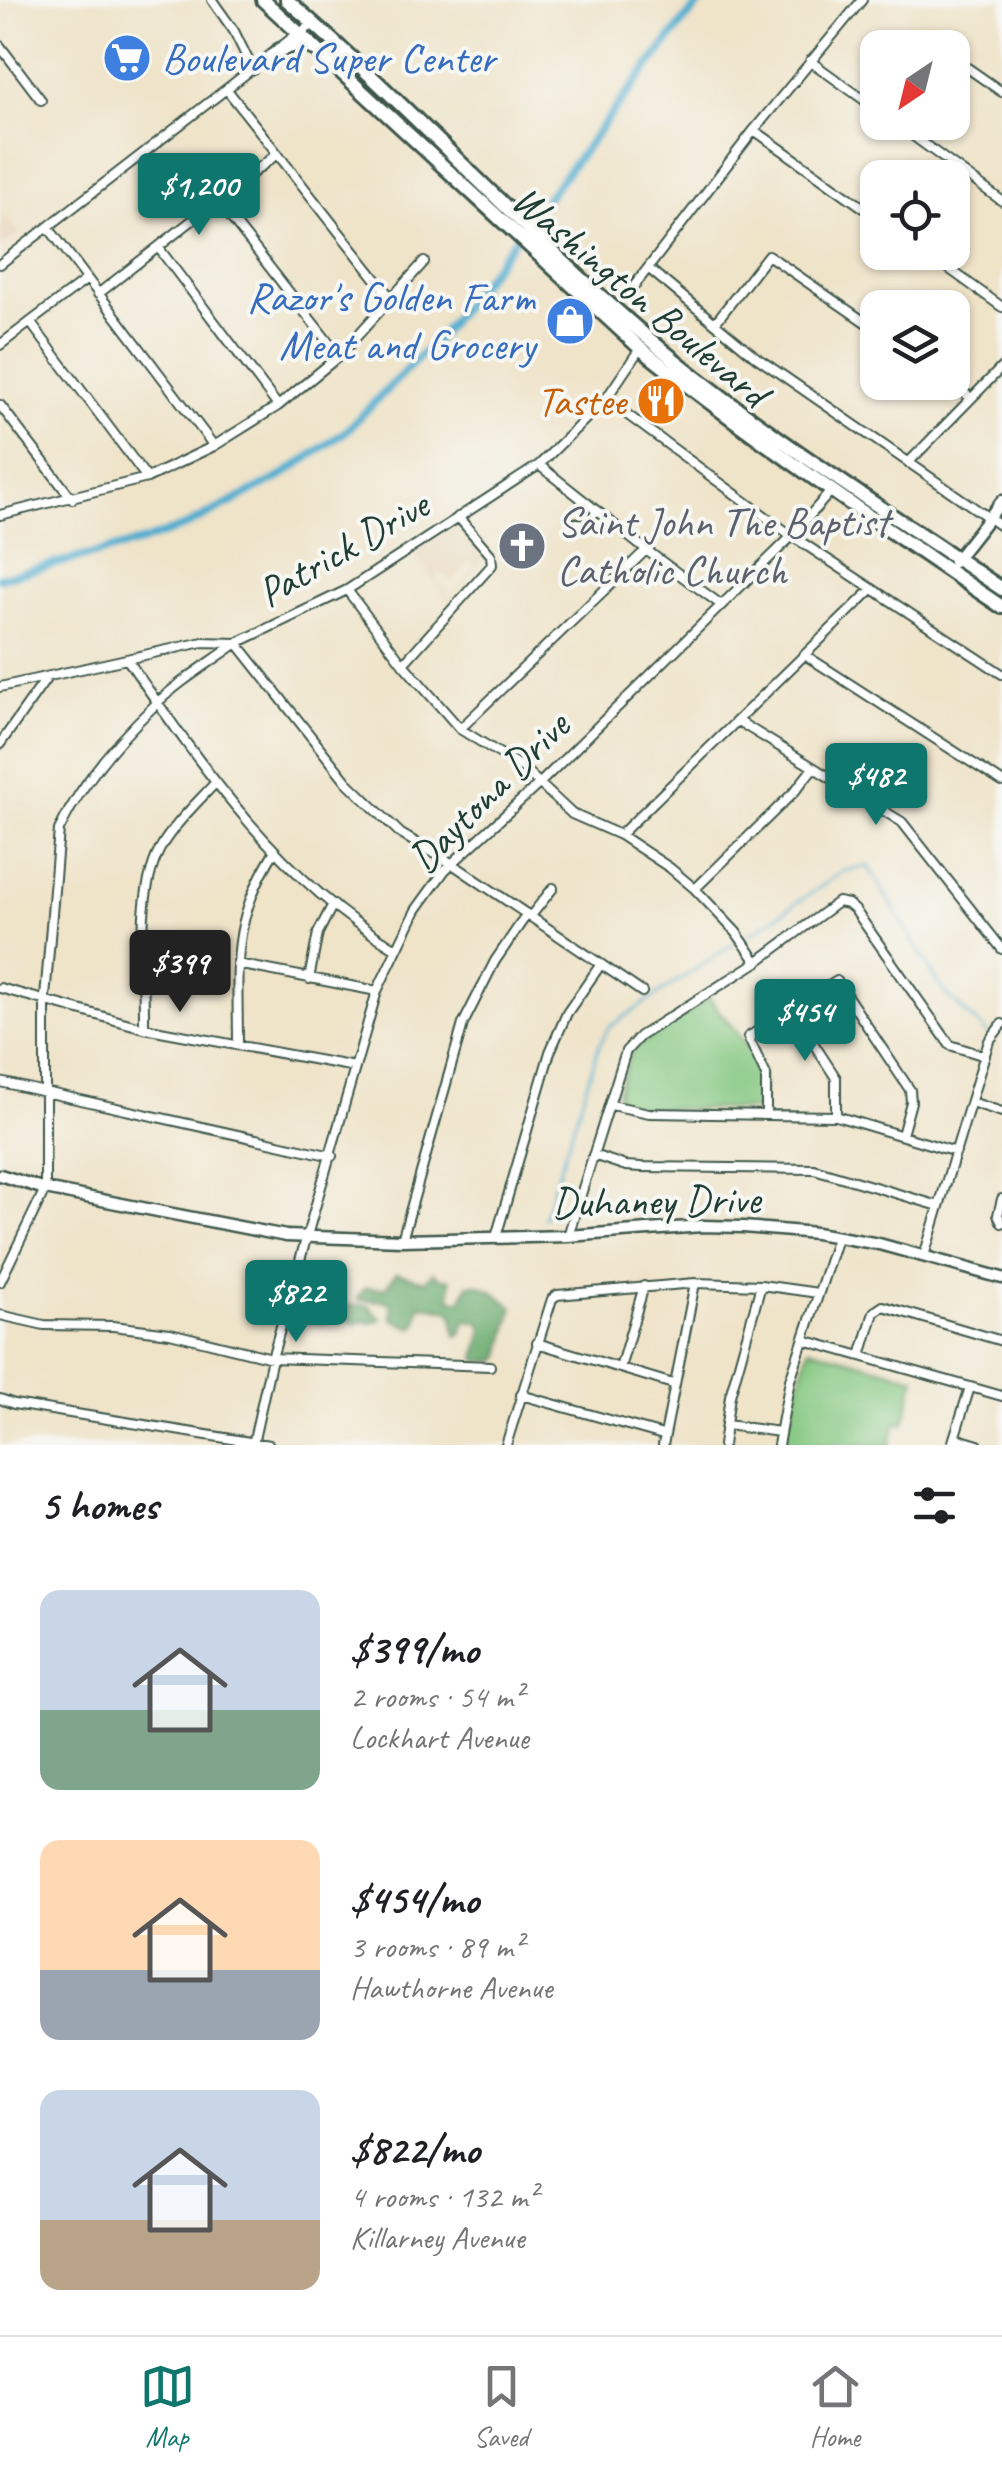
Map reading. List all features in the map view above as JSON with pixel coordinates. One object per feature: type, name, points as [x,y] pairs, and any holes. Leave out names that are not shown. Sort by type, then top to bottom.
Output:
[{"type":"highway","name":"Washington Boulevard","points":[[287,0],[500,212]]},
{"type":"highway","name":"Washington Boulevard","points":[[266,2],[644,343],[831,491],[1002,607]]},
{"type":"highway","points":[[266,2],[285,27],[279,50]]},
{"type":"highway","points":[[279,50],[302,43],[331,62]]},
{"type":"highway","name":"Washington Boulevard","points":[[644,343],[1002,589]]},
{"type":"street","points":[[212,0],[254,70]]},
{"type":"street","points":[[628,294],[754,130],[862,0]]},
{"type":"street","points":[[0,264],[315,24]]},
{"type":"street","points":[[0,46],[41,100]]},
{"type":"street","points":[[810,61],[860,97]]},
{"type":"street","points":[[970,70],[1002,92]]},
{"type":"street","points":[[228,91],[391,298]]},
{"type":"street","points":[[754,130],[860,205]]},
{"type":"street","points":[[919,140],[1002,201]]},
{"type":"street","points":[[98,294],[277,154]]},
{"type":"street","points":[[217,200],[339,356]]},
{"type":"street","points":[[48,227],[214,446]]},
{"type":"street","points":[[158,247],[278,406]]},
{"type":"street","points":[[715,323],[768,256],[860,319]]},
{"type":"street","points":[[0,515],[148,478],[214,446],[278,406],[339,356],[424,262]]},
{"type":"street","points":[[648,268],[800,389],[1002,526]]},
{"type":"street","points":[[951,270],[1002,307]]},
{"type":"street","points":[[0,345],[87,279]]},
{"type":"street","points":[[30,322],[148,478]]},
{"type":"street","name":"Patrick Drive","points":[[0,687],[203,642],[237,643],[346,590],[539,466],[606,399],[644,343]]},
{"type":"street","points":[[908,463],[1002,368]]},
{"type":"street","points":[[606,399],[792,536],[1002,674]]},
{"type":"street","points":[[0,406],[72,499]]},
{"type":"street","points":[[539,466],[720,604]]},
{"type":"street","name":"Daytona Drive","points":[[253,1444],[272,1358],[378,991],[416,910],[452,863],[792,536],[831,491]]},
{"type":"street","points":[[948,571],[1002,501]]},
{"type":"street","points":[[576,522],[588,523],[596,511]]},
{"type":"street","points":[[402,664],[492,565],[491,554],[458,517]]},
{"type":"street","points":[[460,730],[646,550]]},
{"type":"street","points":[[346,590],[402,664],[460,730],[506,756],[572,814],[650,853],[695,889],[736,932],[757,962]]},
{"type":"street","points":[[620,835],[871,590]]},
{"type":"street","points":[[0,1282],[45,1189],[45,998],[59,830],[116,746],[157,702],[237,643],[348,782],[401,834],[452,863],[642,992]]},
{"type":"street","points":[[806,655],[1002,782]]},
{"type":"street","points":[[128,660],[216,782],[274,852],[333,904],[395,948]]},
{"type":"street","points":[[0,744],[46,679]]},
{"type":"street","points":[[738,721],[902,822],[1002,949]]},
{"type":"street","points":[[695,889],[814,768]]},
{"type":"street","points":[[144,1028],[145,904],[149,877],[163,843],[216,782]]},
{"type":"street","points":[[238,1045],[237,964],[241,925],[254,886],[274,852]]},
{"type":"street","points":[[402,1240],[463,1024],[495,961],[552,888]]},
{"type":"street","points":[[568,1236],[626,1051],[838,902],[848,904],[950,1045],[985,1056]]},
{"type":"street","points":[[309,979],[318,934],[333,904]]},
{"type":"street","points":[[237,964],[378,991]]},
{"type":"street","points":[[496,1238],[550,1052],[567,1013],[601,964]]},
{"type":"street","points":[[766,1114],[766,1075],[748,1037],[838,982],[910,1090],[911,1102],[902,1135]]},
{"type":"street","points":[[0,988],[144,1028],[355,1067]]},
{"type":"street","points":[[792,1009],[836,1078],[836,1116]]},
{"type":"street","points":[[924,1256],[989,1041],[999,1027]]},
{"type":"street","points":[[0,1082],[332,1156]]},
{"type":"street","points":[[970,1102],[1002,1112]]},
{"type":"street","points":[[610,1105],[649,1114],[836,1116],[956,1152]]},
{"type":"street","points":[[594,1156],[641,1167],[814,1169],[939,1206]]},
{"type":"street","name":"Duhaney Drive","points":[[0,1176],[45,1189],[286,1236],[402,1240],[743,1227],[836,1238],[924,1256],[1002,1278]]},
{"type":"street","points":[[1002,1199],[998,1215],[1002,1223]]},
{"type":"street","points":[[778,1445],[790,1380],[836,1238]]},
{"type":"street","points":[[506,1445],[537,1343],[557,1295],[695,1283],[761,1285],[818,1293]]},
{"type":"street","points":[[521,1395],[663,1440],[695,1283]]},
{"type":"street","points":[[723,1445],[736,1371],[761,1285]]},
{"type":"street","points":[[620,1368],[644,1286]]},
{"type":"street","points":[[862,1356],[874,1312],[883,1306],[1002,1340]]},
{"type":"street","points":[[0,1315],[44,1325],[170,1332],[272,1358],[490,1366]]},
{"type":"street","points":[[804,1340],[1002,1396]]},
{"type":"street","points":[[537,1343],[674,1384]]},
{"type":"street","points":[[970,1387],[954,1442],[978,1445]]},
{"type":"street","points":[[0,1399],[268,1445]]},
{"type":"street","points":[[726,1425],[780,1432]]},
{"type":"shaded area","points":[[0,209],[20,233],[0,248]]},
{"type":"shaded area","points":[[461,528],[483,552],[483,561],[449,601],[412,552],[449,529]],"holes":[[[469,562],[475,567],[449,598],[445,594],[448,590],[436,581],[440,572],[453,582]]]},
{"type":"green space","points":[[709,998],[757,1063],[763,1094],[759,1110],[634,1108],[619,1102],[617,1092],[632,1050]]},
{"type":"green space","points":[[433,1272],[439,1278],[451,1280],[450,1298],[461,1301],[468,1285],[477,1284],[513,1307],[497,1361],[476,1358],[483,1329],[480,1322],[465,1320],[461,1334],[456,1336],[453,1314],[448,1310],[420,1305],[413,1328],[392,1319],[392,1306],[387,1301],[359,1300],[365,1288],[386,1288],[396,1273],[425,1281]]},
{"type":"green space","points":[[306,1303],[369,1306],[381,1319],[356,1324],[336,1313],[326,1324],[298,1322],[296,1313]]},
{"type":"green space","points":[[809,1348],[915,1378],[904,1424],[896,1422],[890,1445],[785,1445]]},
{"type":"waterway","points":[[0,578],[141,542],[188,525],[282,476],[346,431],[439,337],[703,0]]},
{"type":"waterway","points":[[749,935],[844,871],[868,866],[944,992],[989,1035]]},
{"type":"waterway","points":[[544,1218],[600,1043],[609,1027],[735,943]]},
{"type":"place","name":"Boulevard Super Center","points":[[127,58]]},
{"type":"place","name":"Razor's Golden Farm Meat and Grocery","points":[[570,321]]},
{"type":"place","name":"Tastee","points":[[661,401]]},
{"type":"place","name":"Saint John The Baptist Catholic Church","points":[[522,546]]}]
